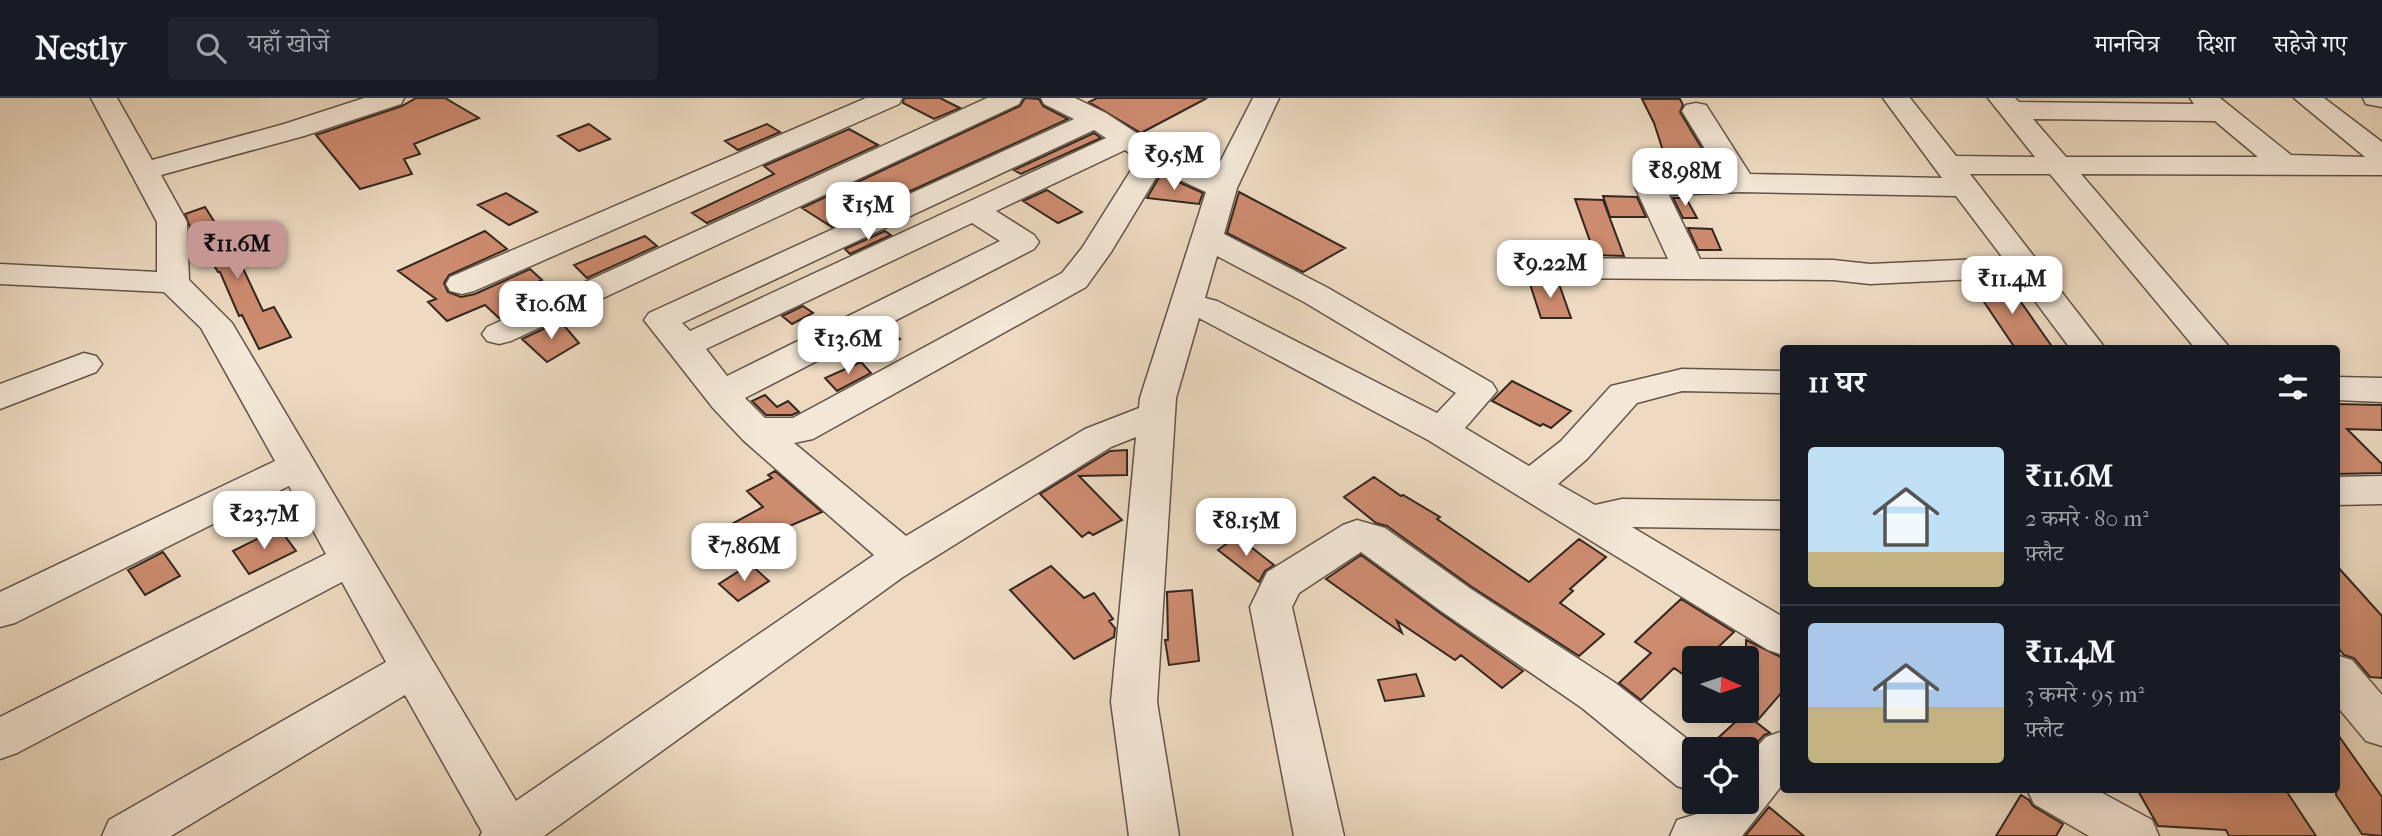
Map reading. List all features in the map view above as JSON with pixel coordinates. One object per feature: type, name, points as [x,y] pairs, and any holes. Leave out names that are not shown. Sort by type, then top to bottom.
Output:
[{"type":"street","points":[[104,98],[172,222],[178,288],[215,323],[508,835],[904,557],[1098,438],[1157,415]]},
{"type":"street","points":[[144,171],[295,130],[391,98]]},
{"type":"street","points":[[462,284],[888,98]]},
{"type":"street","points":[[499,334],[1009,98]]},
{"type":"street","points":[[1054,98],[1096,119],[1154,157],[1222,188]]},
{"type":"street","points":[[1152,835],[1134,702],[1158,398],[1222,188],[1266,98]]},
{"type":"street","points":[[1896,98],[2086,345]]},
{"type":"street","points":[[2307,98],[2382,156]]},
{"type":"street","points":[[2376,98],[2382,99]]},
{"type":"street","points":[[2006,104],[2211,105],[2284,164]]},
{"type":"street","points":[[2006,104],[2210,345]]},
{"type":"street","points":[[1696,111],[1741,183]]},
{"type":"street","points":[[904,557],[757,431],[726,400],[685,346],[661,320],[1096,119]]},
{"type":"street","points":[[685,346],[1126,139]]},
{"type":"street","points":[[757,431],[800,430],[1074,280],[1095,252],[1154,157]]},
{"type":"street","points":[[1689,271],[1650,187],[1955,176],[2056,165],[2382,166]]},
{"type":"street","points":[[726,400],[732,388],[1023,242],[973,210]]},
{"type":"street","points":[[1207,238],[1316,295],[1479,391],[1441,431]]},
{"type":"street","points":[[1548,268],[1833,270],[1870,274],[2025,267]]},
{"type":"street","points":[[13,285],[99,295],[178,288]]},
{"type":"street","points":[[1186,307],[1205,308],[1441,431],[1780,636]]},
{"type":"street","points":[[0,397],[84,364]]},
{"type":"street","points":[[1531,485],[1574,450],[1624,394],[1682,380],[1780,382]]},
{"type":"street","points":[[2340,388],[2382,390]]},
{"type":"street","points":[[0,611],[297,466]]},
{"type":"street","points":[[2340,491],[2382,490]]},
{"type":"street","points":[[1590,521],[1622,513],[1780,515]]},
{"type":"street","points":[[1319,836],[1271,607],[1282,583],[1357,535],[1371,538],[1456,600],[1598,695],[1682,762]]},
{"type":"street","points":[[0,739],[306,580],[351,560]]},
{"type":"street","points":[[127,836],[414,668]]},
{"type":"street","points":[[2340,678],[2382,727]]},
{"type":"street","points":[[1726,815],[1780,754]]},
{"type":"street","points":[[2058,793],[2134,836]]},
{"type":"building","points":[[416,98],[445,98],[479,118],[414,144],[420,154],[404,159],[412,174],[360,189],[316,135],[402,106]]},
{"type":"building","points":[[904,98],[940,98],[960,108],[934,119],[903,103]]},
{"type":"building","points":[[1025,98],[1039,99],[1043,106],[1068,119],[906,193],[896,187],[851,207],[861,214],[832,227],[802,208],[1020,106]]},
{"type":"building","points":[[1097,98],[1207,98],[1141,133],[1089,102]]},
{"type":"building","points":[[1642,99],[1680,99],[1683,105],[1680,112],[1701,147],[1710,171],[1669,169],[1654,123]]},
{"type":"building","points":[[589,124],[610,139],[579,151],[558,136]]},
{"type":"building","points":[[767,124],[780,132],[738,150],[725,141]]},
{"type":"building","points":[[849,129],[878,145],[707,223],[692,213],[774,174],[764,166]]},
{"type":"building","points":[[1094,133],[1101,138],[1021,174],[1014,170]]},
{"type":"building","points":[[1161,174],[1203,193],[1199,204],[1147,198]]},
{"type":"building","points":[[1047,190],[1082,212],[1058,223],[1023,201]]},
{"type":"building","points":[[1239,192],[1345,248],[1303,272],[1227,233]]},
{"type":"building","points":[[506,193],[537,212],[509,225],[478,205]]},
{"type":"building","points":[[1603,196],[1637,197],[1646,217],[1610,217]]},
{"type":"building","points":[[1673,198],[1686,198],[1697,218],[1683,218]]},
{"type":"building","points":[[1575,199],[1603,200],[1624,256],[1595,255]]},
{"type":"building","points":[[205,207],[240,262],[263,311],[274,307],[291,337],[259,349],[242,315],[239,316],[220,272],[190,227],[185,214]]},
{"type":"building","points":[[1688,228],[1712,229],[1721,250],[1698,250]]},
{"type":"building","points":[[485,231],[507,249],[449,275],[444,283],[448,292],[461,297],[475,294],[530,269],[542,280],[531,285],[543,299],[499,318],[485,305],[447,321],[428,302],[436,299],[398,271]]},
{"type":"building","points":[[885,231],[891,235],[850,254],[845,249]]},
{"type":"building","points":[[645,236],[657,246],[587,278],[574,265]]},
{"type":"building","points":[[1529,281],[1558,281],[1571,318],[1541,318]]},
{"type":"building","points":[[1972,284],[2009,285],[2051,345],[2013,345]]},
{"type":"building","points":[[803,306],[813,313],[792,324],[782,316]]},
{"type":"building","points":[[560,321],[579,343],[547,362],[522,339]]},
{"type":"building","points":[[886,328],[900,339],[877,351],[863,340]]},
{"type":"building","points":[[861,362],[871,373],[837,391],[825,378]]},
{"type":"building","points":[[1512,381],[1571,411],[1551,428],[1543,424],[1540,426],[1492,401]]},
{"type":"building","points":[[765,395],[777,407],[788,401],[799,412],[792,415],[766,415],[752,401]]},
{"type":"building","points":[[2340,404],[2382,405],[2382,430],[2347,429],[2382,464],[2382,473],[2340,474]]},
{"type":"building","points":[[1127,450],[1127,475],[1079,476],[1122,520],[1093,535],[1089,532],[1082,537],[1040,494],[1110,451]]},
{"type":"building","points":[[775,471],[822,512],[749,548],[728,526],[763,507],[747,491],[772,478],[768,475]]},
{"type":"building","points":[[1374,477],[1401,496],[1440,517],[1437,519],[1529,582],[1579,539],[1606,557],[1570,589],[1573,591],[1560,603],[1604,634],[1579,656],[1472,587],[1387,526],[1376,523],[1344,497]]},
{"type":"building","points":[[279,528],[296,551],[249,574],[233,551]]},
{"type":"building","points":[[1237,536],[1274,565],[1265,571],[1259,582],[1218,550]]},
{"type":"building","points":[[163,552],[180,576],[145,595],[128,570]]},
{"type":"building","points":[[1361,555],[1523,671],[1502,688],[1461,655],[1455,660],[1397,621],[1402,633],[1326,579]]},
{"type":"building","points":[[750,564],[769,581],[738,601],[719,584]]},
{"type":"building","points":[[1051,566],[1084,598],[1094,593],[1113,619],[1109,621],[1115,628],[1114,637],[1074,659],[1010,590]]},
{"type":"building","points":[[2340,569],[2382,616],[2382,678],[2370,677],[2354,658],[2344,655],[2340,650]]},
{"type":"building","points":[[1192,590],[1199,661],[1169,665],[1165,640],[1168,640],[1167,592]]},
{"type":"building","points":[[1681,599],[1734,632],[1719,646],[1682,646],[1682,674],[1674,668],[1641,700],[1619,683],[1651,653],[1635,642]]},
{"type":"building","points":[[1746,640],[1758,646],[1746,646]]},
{"type":"building","points":[[1759,646],[1780,657],[1780,694],[1759,719]]},
{"type":"building","points":[[1416,674],[1424,696],[1385,701],[1378,680]]},
{"type":"building","points":[[1734,723],[1757,723],[1770,733],[1759,741],[1759,737],[1719,737]]},
{"type":"building","points":[[2340,738],[2382,797],[2382,836],[2362,834],[2336,795],[2340,793]]},
{"type":"building","points":[[2139,793],[2288,793],[2316,836],[2229,836],[2226,830],[2158,826]]},
{"type":"building","points":[[2021,795],[2033,806],[2063,824],[2056,836],[1996,836]]},
{"type":"building","points":[[1769,807],[1804,836],[1745,836]]}]
